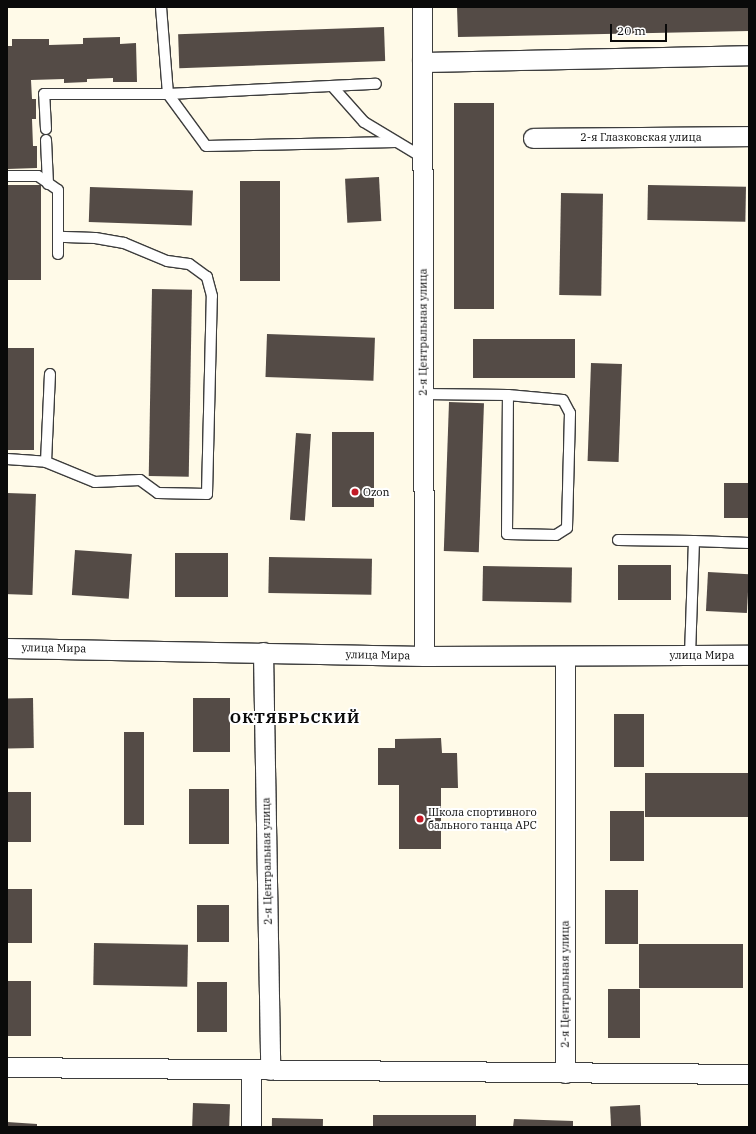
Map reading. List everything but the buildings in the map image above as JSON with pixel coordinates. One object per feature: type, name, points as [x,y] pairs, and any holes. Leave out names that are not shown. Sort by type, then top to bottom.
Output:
[{"type":"street","name":"2-я Центральная улица","points":[[422,7],[424,656]]},
{"type":"street","points":[[422,62],[749,55]]},
{"type":"street","name":"2-я Глазковская улица","points":[[533,138],[749,136]]},
{"type":"street","name":"улица Мира","points":[[7,648],[424,656],[749,655]]},
{"type":"street","name":"2-я Центральная улица","points":[[263,652],[270,1070]]},
{"type":"street","name":"2-я Центральная улица","points":[[565,656],[565,1073]]},
{"type":"street","points":[[7,1067],[749,1074]]},
{"type":"street","points":[[251,1070],[251,1127]]},
{"type":"lane","points":[[161,7],[168,94],[206,146],[396,142]]},
{"type":"lane","points":[[46,129],[44,94],[168,94],[376,84]]},
{"type":"lane","points":[[332,86],[364,122],[422,157]]},
{"type":"lane","points":[[46,140],[48,184]]},
{"type":"lane","points":[[7,176],[38,176],[58,190],[58,254]]},
{"type":"lane","points":[[7,459],[46,462],[95,482],[140,480],[158,493],[207,494],[212,296],[207,277],[190,264],[167,261],[124,243],[95,238],[58,237]]},
{"type":"lane","points":[[46,462],[50,374]]},
{"type":"lane","points":[[423,394],[508,395],[563,400],[570,413],[567,528],[556,535],[507,534],[508,395]]},
{"type":"lane","points":[[618,540],[694,540],[749,543]]},
{"type":"lane","points":[[690,655],[694,540]]},
{"type":"place","name":"Ozon","points":[[355,492]]},
{"type":"place","name":"Школа спортивного бального танца АРС","points":[[420,819]]},
{"type":"district","name":"ОКТЯБРЬСКИЙ","points":[[295,718]]}]
